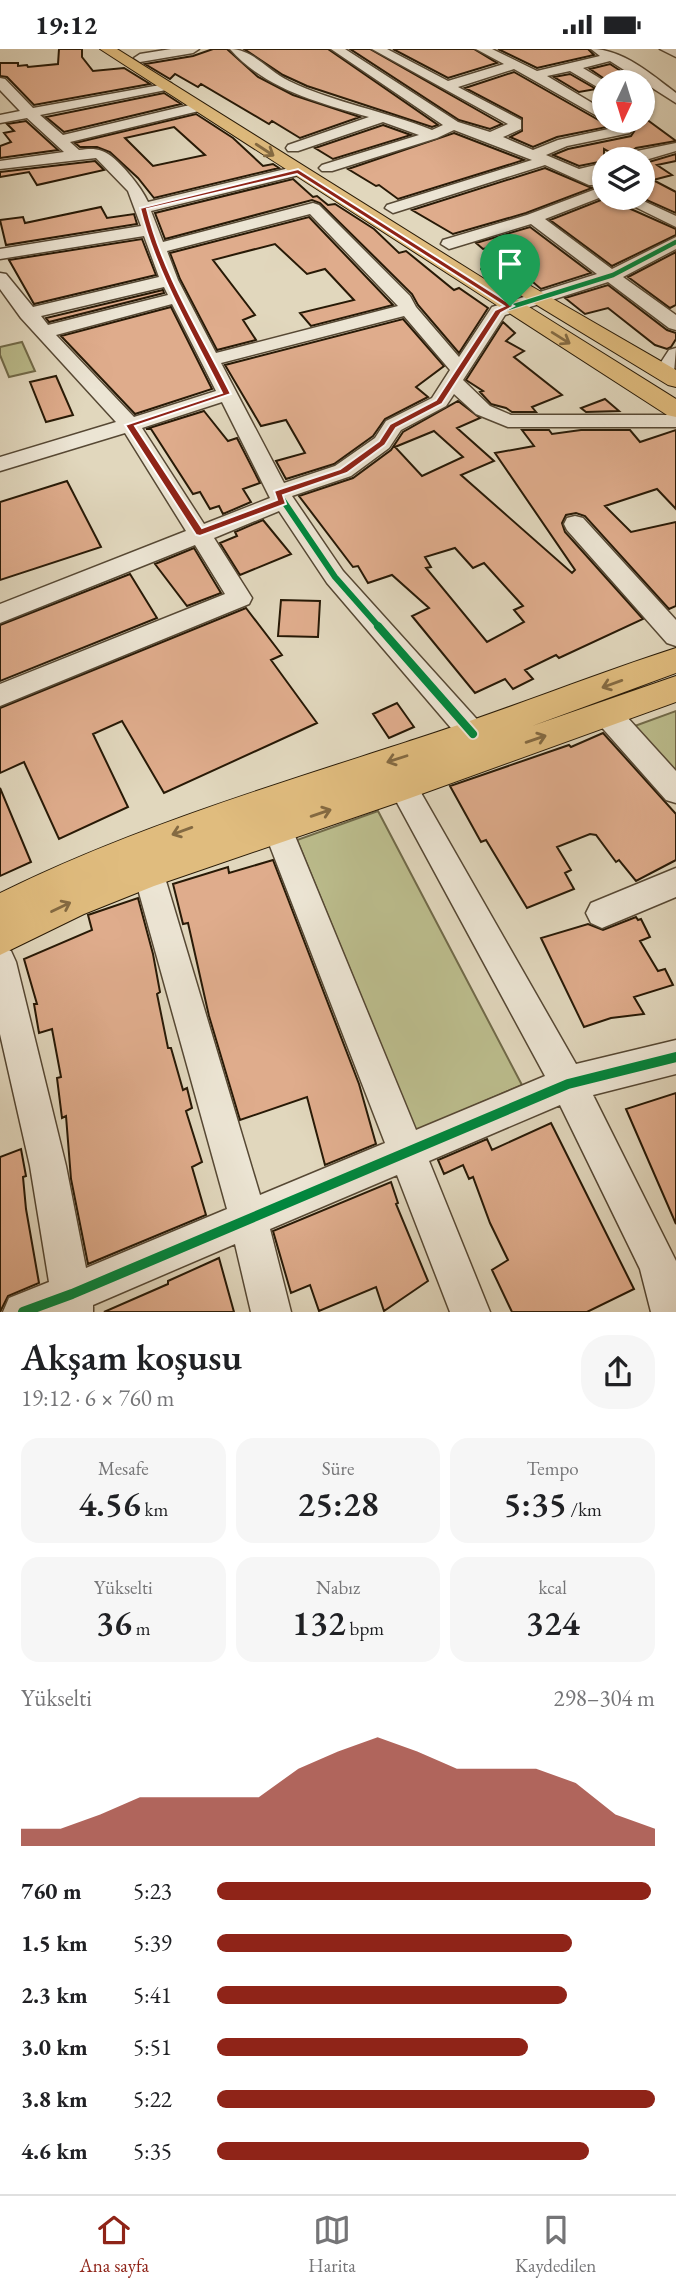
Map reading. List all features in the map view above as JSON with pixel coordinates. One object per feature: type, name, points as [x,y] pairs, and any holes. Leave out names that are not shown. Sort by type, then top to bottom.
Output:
[{"type":"main road","points":[[107,49],[676,410]]},
{"type":"main road","points":[[124,49],[327,168],[670,377]]},
{"type":"main road","points":[[0,912],[79,872],[181,831],[472,734],[676,660]]},
{"type":"main road","points":[[0,937],[71,902],[148,871],[402,786],[676,689]]},
{"type":"street","points":[[140,58],[193,49]]},
{"type":"street","points":[[236,49],[277,80],[326,100],[432,135]]},
{"type":"street","points":[[337,49],[384,85],[453,125],[540,157],[592,183]]},
{"type":"street","points":[[378,49],[516,123],[516,126],[491,137]]},
{"type":"street","points":[[482,49],[592,106]]},
{"type":"street","points":[[597,49],[635,69],[667,97]]},
{"type":"street","points":[[666,49],[676,53]]},
{"type":"street","points":[[536,75],[611,57]]},
{"type":"street","points":[[446,86],[515,65]]},
{"type":"street","points":[[572,67],[592,80]]},
{"type":"street","points":[[384,85],[430,77]]},
{"type":"street","points":[[0,82],[76,155]]},
{"type":"street","points":[[0,119],[166,86]]},
{"type":"street","points":[[326,100],[350,93]]},
{"type":"street","points":[[60,140],[198,107]]},
{"type":"street","points":[[293,148],[383,117]]},
{"type":"street","points":[[327,168],[432,135],[453,125]]},
{"type":"street","points":[[393,208],[540,157],[563,143],[592,133]]},
{"type":"street","points":[[615,133],[628,147]]},
{"type":"street","points":[[655,152],[676,147]]},
{"type":"street","points":[[0,165],[92,153],[101,155],[135,190],[169,280],[280,497],[335,577],[472,734]]},
{"type":"street","points":[[578,174],[592,170]]},
{"type":"street","points":[[144,208],[298,171]]},
{"type":"street","points":[[449,244],[533,218],[592,195]]},
{"type":"street","points":[[156,249],[313,208],[404,300],[483,410],[508,421],[676,421]]},
{"type":"street","points":[[650,210],[676,222]]},
{"type":"street","points":[[533,218],[676,324]]},
{"type":"street","points":[[0,254],[149,230]]},
{"type":"street","points":[[0,614],[200,533],[343,471],[382,443],[393,426],[439,402],[498,311],[613,275],[676,242]]},
{"type":"street","points":[[0,278],[27,314],[130,425],[240,598],[0,695]]},
{"type":"street","points":[[27,314],[169,280]]},
{"type":"street","points":[[45,332],[179,297]]},
{"type":"street","points":[[210,360],[408,309]]},
{"type":"street","points":[[670,377],[676,354]]},
{"type":"street","points":[[0,464],[227,394]]},
{"type":"street","points":[[575,524],[676,636]]},
{"type":"street","points":[[607,714],[676,791]]},
{"type":"street","points":[[402,786],[568,1084],[658,1265],[671,1312]]},
{"type":"street","points":[[278,828],[470,1312]]},
{"type":"street","points":[[148,871],[247,1218],[271,1312]]},
{"type":"street","points":[[602,913],[676,882]]},
{"type":"street","points":[[0,962],[48,1166],[73,1303]]},
{"type":"street","points":[[23,1312],[73,1303],[247,1218],[568,1084],[676,1057]]},
{"type":"green space","points":[[22,342],[35,371],[9,377],[0,355],[0,347]]},
{"type":"green space","points":[[676,711],[676,774],[632,727]]},
{"type":"green space","points":[[378,811],[522,1085],[416,1131],[297,840]]},
{"type":"building","points":[[59,49],[82,49],[82,57],[93,71],[124,68],[150,84],[34,105],[7,77],[0,76],[0,63],[18,63],[18,66],[28,67],[58,64]]},
{"type":"building","points":[[213,49],[227,49],[258,77],[293,95],[360,117],[300,138],[272,121],[269,124],[201,84],[198,87],[175,74],[170,79],[145,64],[193,56]]},
{"type":"building","points":[[244,49],[328,49],[438,125],[432,127],[307,86],[283,75]]},
{"type":"building","points":[[350,49],[370,49],[502,124],[490,129],[459,120]]},
{"type":"building","points":[[393,49],[474,49],[497,63],[448,78]]},
{"type":"building","points":[[498,49],[588,49],[594,55],[537,68]]},
{"type":"building","points":[[610,64],[619,70],[592,70],[590,69]]},
{"type":"building","points":[[514,72],[592,116],[592,130],[557,137],[533,147],[510,137],[522,131],[522,118],[465,88]]},
{"type":"building","points":[[570,74],[592,87],[592,90],[579,92],[554,77]]},
{"type":"building","points":[[164,93],[181,104],[64,132],[46,117]]},
{"type":"building","points":[[196,114],[233,138],[263,166],[273,164],[279,168],[154,198],[138,178],[110,152],[97,147],[80,147],[75,143]],"holes":[[[174,127],[205,155],[153,166],[125,138]]]},
{"type":"building","points":[[26,121],[58,150],[0,158],[0,146],[11,142],[4,133],[14,131],[7,124]]},
{"type":"building","points":[[383,125],[411,135],[333,159],[315,148]]},
{"type":"building","points":[[655,126],[676,141],[642,147],[592,147],[592,163],[579,166],[553,155],[568,149],[631,136],[633,133],[655,133]]},
{"type":"building","points":[[454,133],[524,160],[398,199],[379,185],[376,186],[348,169]]},
{"type":"building","points":[[676,154],[676,161],[657,165],[672,175],[655,179],[655,160]]},
{"type":"building","points":[[95,161],[104,170],[37,185],[29,172],[0,177],[0,172]]},
{"type":"building","points":[[545,168],[592,188],[526,213],[453,234],[412,210]]},
{"type":"building","points":[[293,179],[313,197],[317,196],[328,205],[335,204],[374,229],[399,253],[406,251],[454,290],[459,288],[488,308],[459,353],[418,305],[412,294],[320,203],[312,200],[165,239],[155,213]]},
{"type":"building","points":[[655,181],[676,192],[676,213],[655,204]]},
{"type":"building","points":[[592,204],[592,210],[633,210],[676,229],[676,235],[612,266],[550,220]]},
{"type":"building","points":[[101,207],[107,218],[134,214],[137,224],[6,245],[0,220],[23,217],[25,223]]},
{"type":"building","points":[[309,217],[393,305],[311,326],[300,313],[354,300],[325,269],[307,274],[275,244],[213,260],[255,315],[243,320],[256,340],[217,350],[180,279],[170,253]]},
{"type":"building","points":[[530,227],[591,273],[541,289],[492,247],[483,249],[476,243]]},
{"type":"building","points":[[142,239],[156,275],[34,304],[9,260]]},
{"type":"building","points":[[676,252],[676,305],[670,308],[628,277]]},
{"type":"building","points":[[608,285],[667,330],[676,333],[671,347],[667,349],[655,345],[608,308],[585,314],[565,298]]},
{"type":"building","points":[[163,290],[164,293],[49,322],[46,318]]},
{"type":"building","points":[[171,307],[212,389],[135,414],[61,336]]},
{"type":"building","points":[[403,319],[444,366],[416,387],[428,397],[385,419],[373,436],[334,464],[286,479],[276,461],[305,453],[286,420],[261,426],[225,365]]},
{"type":"building","points":[[503,322],[515,333],[506,341],[524,351],[514,357],[562,395],[532,407],[536,412],[512,412],[491,404],[480,392],[483,391],[466,380]]},
{"type":"building","points":[[56,376],[73,415],[46,422],[30,382]]},
{"type":"building","points":[[605,399],[619,411],[586,412],[581,408]]},
{"type":"building","points":[[458,401],[480,418],[457,428],[494,461],[461,475],[572,573],[575,570],[495,453],[534,446],[522,430],[549,430],[552,434],[581,430],[630,430],[640,442],[676,430],[676,509],[657,489],[605,506],[631,532],[676,522],[676,606],[669,609],[585,516],[576,513],[566,515],[562,523],[565,532],[643,619],[559,658],[556,655],[525,670],[533,679],[513,689],[505,679],[475,693],[412,616],[429,608],[392,575],[368,583],[358,566],[353,567],[299,496],[353,478],[391,450],[403,432]],"holes":[[[434,431],[463,457],[422,476],[395,447]],[[455,548],[473,568],[484,563],[523,606],[514,610],[524,622],[487,642],[426,568],[431,567],[425,557]]]},
{"type":"building","points":[[204,411],[228,441],[237,438],[260,483],[243,489],[251,502],[223,514],[219,506],[210,509],[200,492],[193,494],[151,429],[146,429]]},
{"type":"building","points":[[67,481],[101,547],[0,580],[0,502]]},
{"type":"building","points":[[263,520],[291,554],[240,575],[220,543],[237,536],[235,532]]},
{"type":"building","points":[[194,548],[221,593],[187,606],[155,564]]},
{"type":"building","points":[[130,574],[157,618],[0,681],[0,625]]},
{"type":"building","points":[[281,600],[320,601],[318,637],[278,636]]},
{"type":"building","points":[[246,608],[282,655],[271,660],[317,723],[164,793],[122,721],[93,734],[128,807],[59,839],[24,762],[0,773],[0,708]]},
{"type":"building","points":[[397,703],[414,727],[389,738],[373,714]]},
{"type":"building","points":[[603,733],[676,814],[676,860],[636,881],[619,860],[616,862],[596,835],[590,834],[557,847],[571,870],[565,873],[574,889],[527,908],[486,840],[481,842],[450,786],[569,745],[571,747]]},
{"type":"building","points":[[0,788],[31,862],[0,876]]},
{"type":"building","points":[[273,860],[359,1084],[376,1144],[325,1165],[307,1097],[240,1120],[209,1016],[188,923],[183,924],[173,884],[228,867],[229,873]]},
{"type":"building","points":[[138,898],[153,954],[160,992],[157,994],[168,1048],[171,1048],[183,1090],[187,1088],[192,1108],[186,1111],[202,1162],[192,1167],[206,1215],[88,1264],[71,1179],[66,1116],[62,1118],[57,1078],[61,1077],[52,1029],[39,1033],[34,1004],[37,1004],[24,959],[92,930],[88,915]]},
{"type":"building","points":[[636,917],[641,919],[650,937],[640,941],[658,971],[665,969],[673,985],[634,997],[644,1014],[611,1018],[584,1027],[541,938],[588,924],[603,930]]},
{"type":"building","points":[[676,1093],[676,1224],[626,1109]]},
{"type":"building","points":[[551,1123],[634,1289],[587,1312],[512,1312],[492,1270],[508,1260],[490,1223],[473,1177],[469,1179],[463,1165],[444,1174],[438,1160],[487,1139],[492,1150]]},
{"type":"building","points":[[21,1149],[26,1176],[23,1177],[26,1209],[39,1283],[8,1296],[0,1312],[0,1157]]},
{"type":"building","points":[[391,1182],[398,1203],[396,1204],[428,1281],[384,1311],[376,1287],[319,1311],[310,1285],[291,1293],[273,1231]]},
{"type":"building","points":[[219,1258],[234,1312],[104,1312],[168,1284],[168,1281]]},
{"type":"cycle path","points":[[473,734],[335,577],[278,493],[343,471],[382,443],[393,426],[439,402],[498,311],[613,275],[676,242]]},
{"type":"cycle path","points":[[23,1312],[72,1294],[568,1084],[676,1057]]},
{"type":"route","points":[[298,171],[510,306],[498,311],[439,402],[393,426],[382,443],[343,471],[278,493],[283,501],[200,533],[130,425],[227,394],[169,280],[149,230],[144,208],[298,171]]}]
